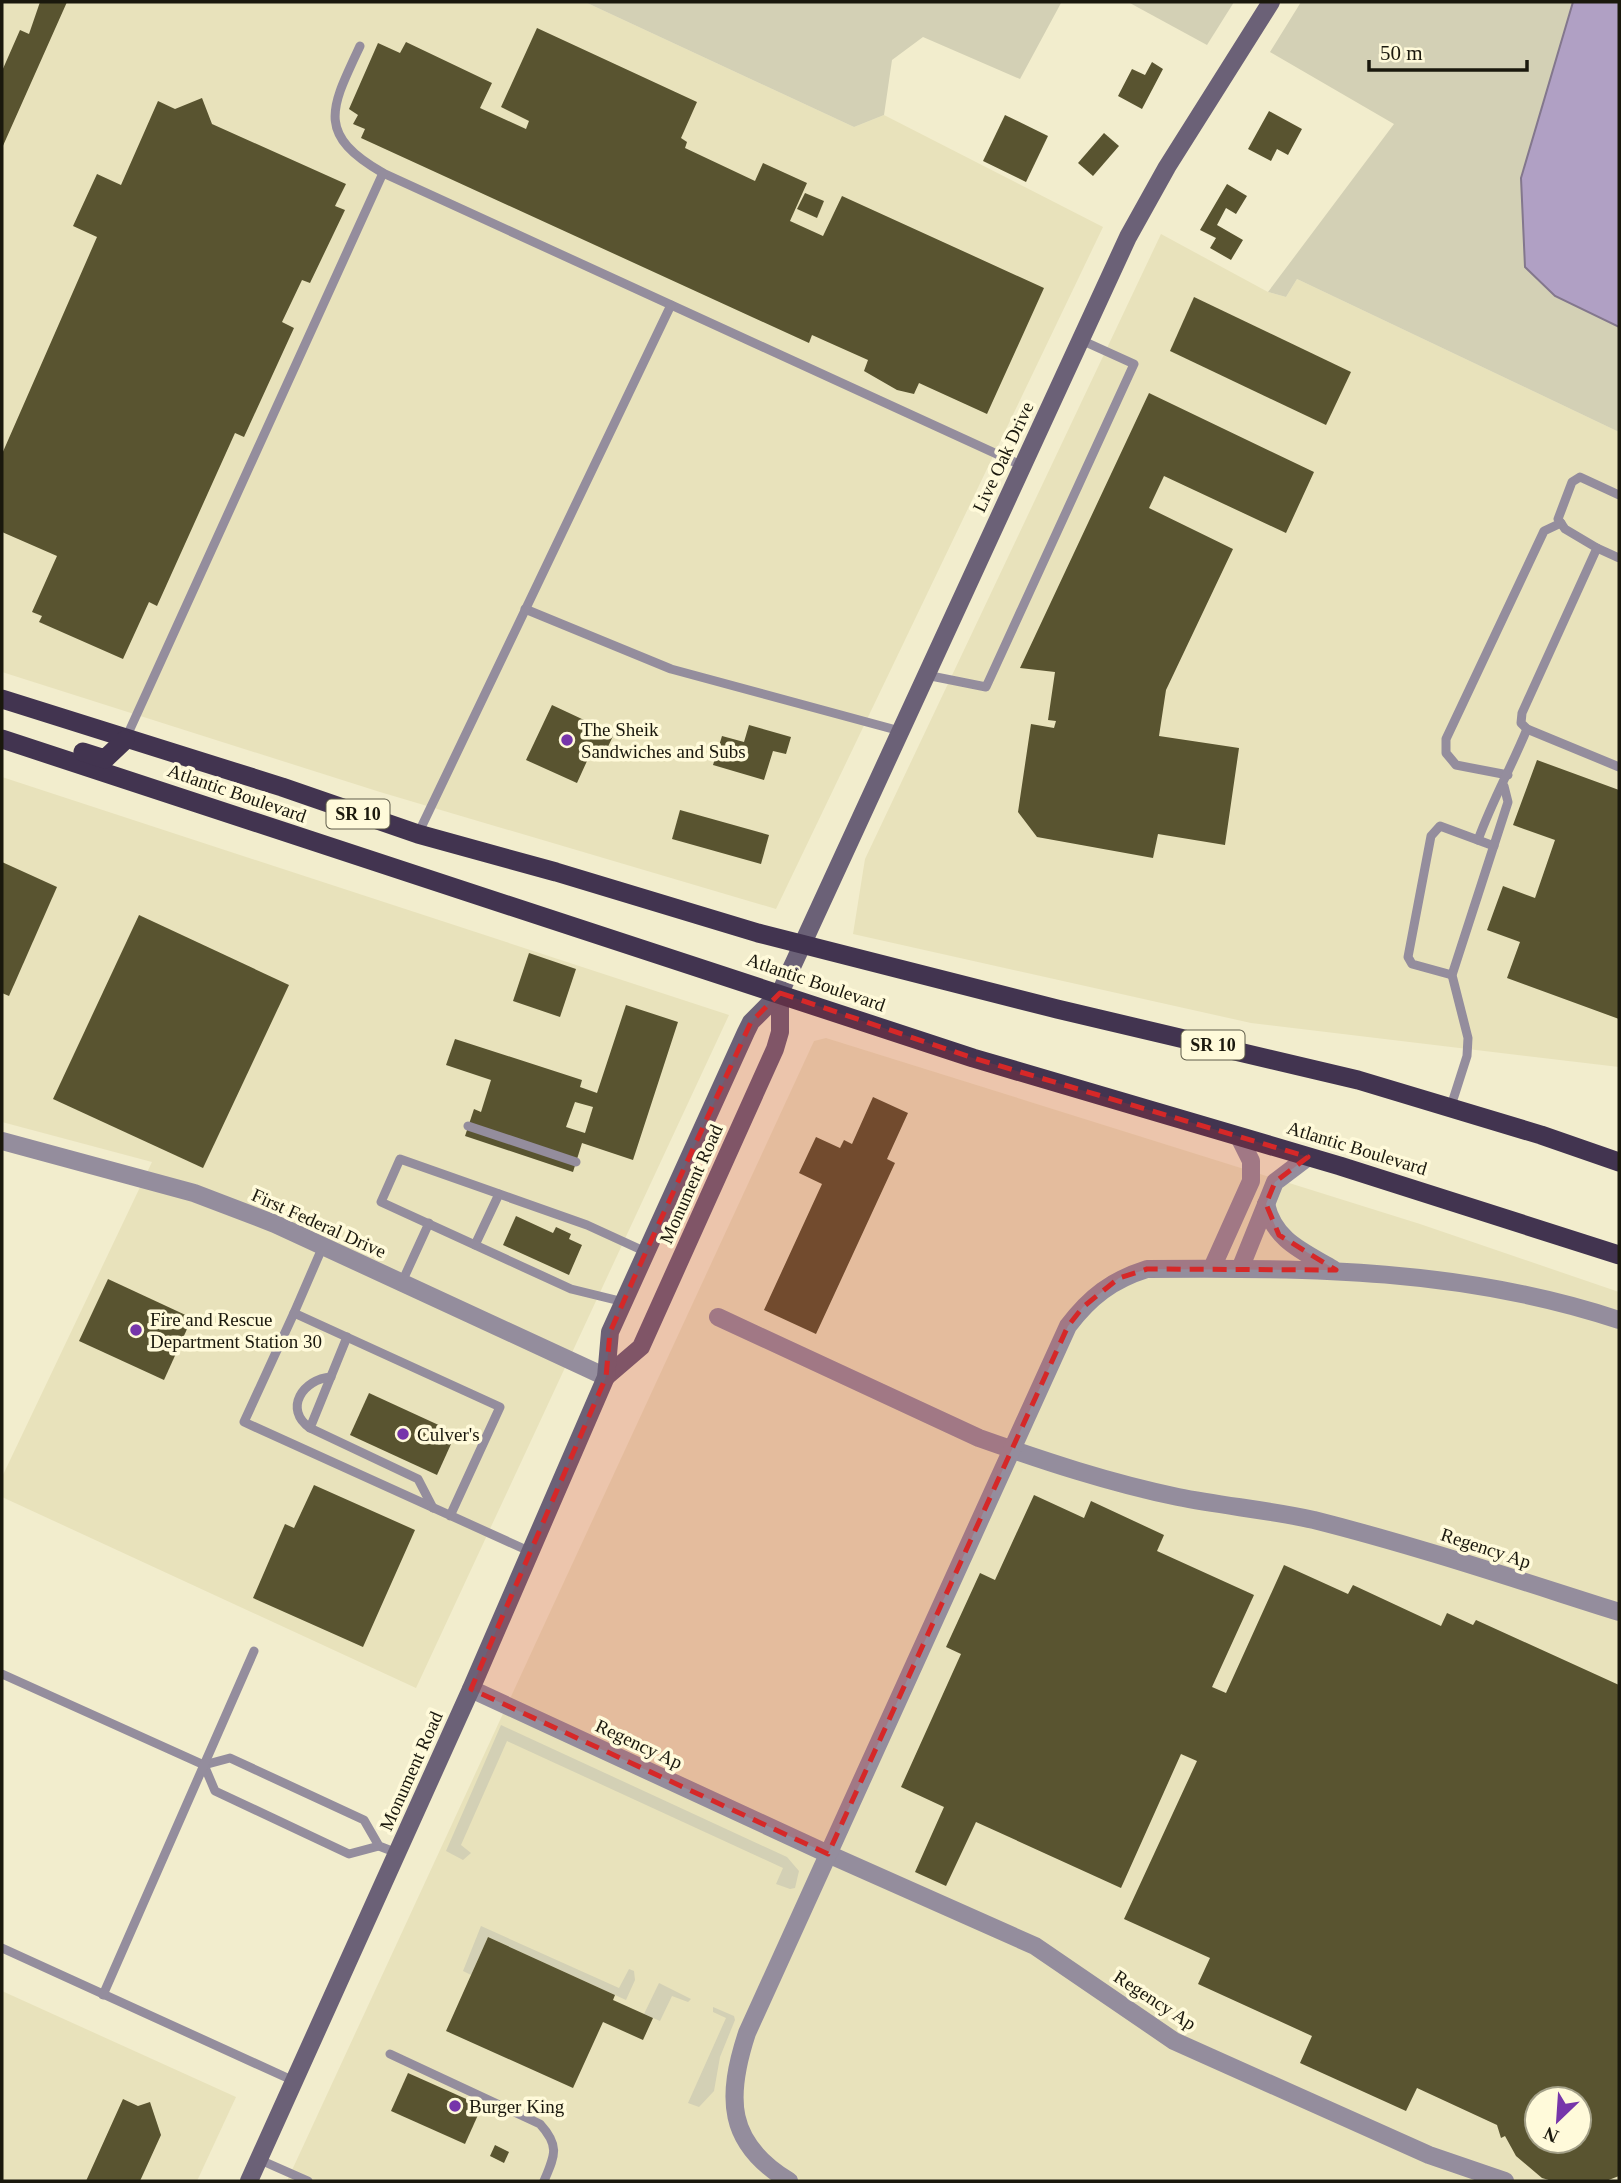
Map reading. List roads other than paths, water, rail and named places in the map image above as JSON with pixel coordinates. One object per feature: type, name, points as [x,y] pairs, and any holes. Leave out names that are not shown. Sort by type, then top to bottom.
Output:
[{"type":"highway","name":"Atlantic Boulevard","points":[[2,699],[125,740],[282,787],[418,834],[802,946],[1321,1070],[1451,1106],[1619,1163]]},
{"type":"highway","name":"Atlantic Boulevard","points":[[2,739],[973,1058],[1308,1157],[1619,1255]]},
{"type":"highway","points":[[65,760],[78,750],[105,759],[125,740]]},
{"type":"main road","name":"Live Oak Drive","points":[[802,946],[1080,340],[1149,198],[1271,2]]},
{"type":"main road","name":"Monument Road","points":[[249,2181],[471,1689],[606,1377],[610,1332],[751,1022],[780,993],[802,946]]},
{"type":"main road","name":"Monument Road","points":[[606,1377],[641,1347],[775,1049],[780,1032],[780,993]]},
{"type":"street","points":[[1212,1268],[1251,1181],[1251,1161],[1239,1137]]},
{"type":"street","name":"First Federal Drive","points":[[2,1141],[194,1193],[323,1246],[606,1377]]},
{"type":"street","points":[[1240,1269],[1275,1182],[1308,1157]]},
{"type":"street","points":[[1266,1204],[1270,1222],[1279,1235],[1336,1270]]},
{"type":"street","points":[[789,2181],[767,2166],[751,2148],[737,2124],[732,2092],[747,2033],[1068,1325],[1099,1292],[1119,1278],[1147,1269],[1336,1270],[1412,1275],[1481,1284],[1619,1320]]},
{"type":"street","name":"Regency Ap","points":[[718,1317],[979,1438],[1013,1450],[1108,1481],[1159,1493],[1284,1513],[1367,1533],[1619,1612]]},
{"type":"street","name":"Regency Ap","points":[[471,1689],[828,1854],[1035,1946],[1174,2040],[1429,2155],[1505,2181]]},
{"type":"lane","points":[[360,46],[341,87],[333,115],[340,138],[357,158],[383,173],[1023,466]]},
{"type":"lane","points":[[125,740],[383,173]]},
{"type":"lane","points":[[418,834],[671,305]]},
{"type":"lane","points":[[926,675],[986,687],[1134,364],[1080,340]]},
{"type":"lane","points":[[1619,495],[1580,477],[1572,482],[1558,519],[1565,529],[1619,558]]},
{"type":"lane","points":[[1508,775],[1456,765],[1446,753],[1446,738],[1544,531],[1561,523]]},
{"type":"lane","points":[[1597,548],[1522,713],[1521,723],[1527,729],[1619,767]]},
{"type":"lane","points":[[525,609],[671,669],[900,732]]},
{"type":"lane","points":[[1478,840],[1494,794],[1504,786],[1527,729]]},
{"type":"lane","points":[[1451,1106],[1467,1056],[1468,1038],[1452,975],[1508,802],[1504,786]]},
{"type":"lane","points":[[1452,975],[1412,964],[1408,957],[1434,830],[1440,825],[1494,846]]},
{"type":"lane","points":[[468,1126],[576,1161]]},
{"type":"lane","points":[[624,1302],[571,1289],[381,1202],[400,1159],[587,1225],[646,1252]]},
{"type":"lane","points":[[475,1245],[499,1194]]},
{"type":"lane","points":[[402,1282],[429,1223]]},
{"type":"lane","points":[[323,1246],[244,1422],[531,1552]]},
{"type":"lane","points":[[294,1313],[500,1407],[450,1516]]},
{"type":"lane","points":[[310,1428],[347,1337]]},
{"type":"lane","points":[[331,1377],[317,1378],[303,1388],[296,1407],[300,1420],[310,1428],[418,1479],[433,1508]]},
{"type":"lane","points":[[103,1994],[254,1651]]},
{"type":"lane","points":[[2,1674],[204,1765],[230,1758],[364,1820],[379,1846]]},
{"type":"lane","points":[[204,1765],[215,1791],[349,1854],[379,1846],[397,1853]]},
{"type":"lane","points":[[2,1948],[294,2081]]},
{"type":"lane","points":[[390,2054],[540,2124],[553,2137],[555,2156],[544,2181]]},
{"type":"lane","points":[[258,2159],[307,2181]]},
{"type":"place","name":"The Sheik Sandwiches and Subs","points":[[567,740]]},
{"type":"place","name":"Fire and Rescue Department Station 30","points":[[136,1330]]},
{"type":"place","name":"Culver's","points":[[403,1434]]},
{"type":"place","name":"Burger King","points":[[455,2106]]}]
